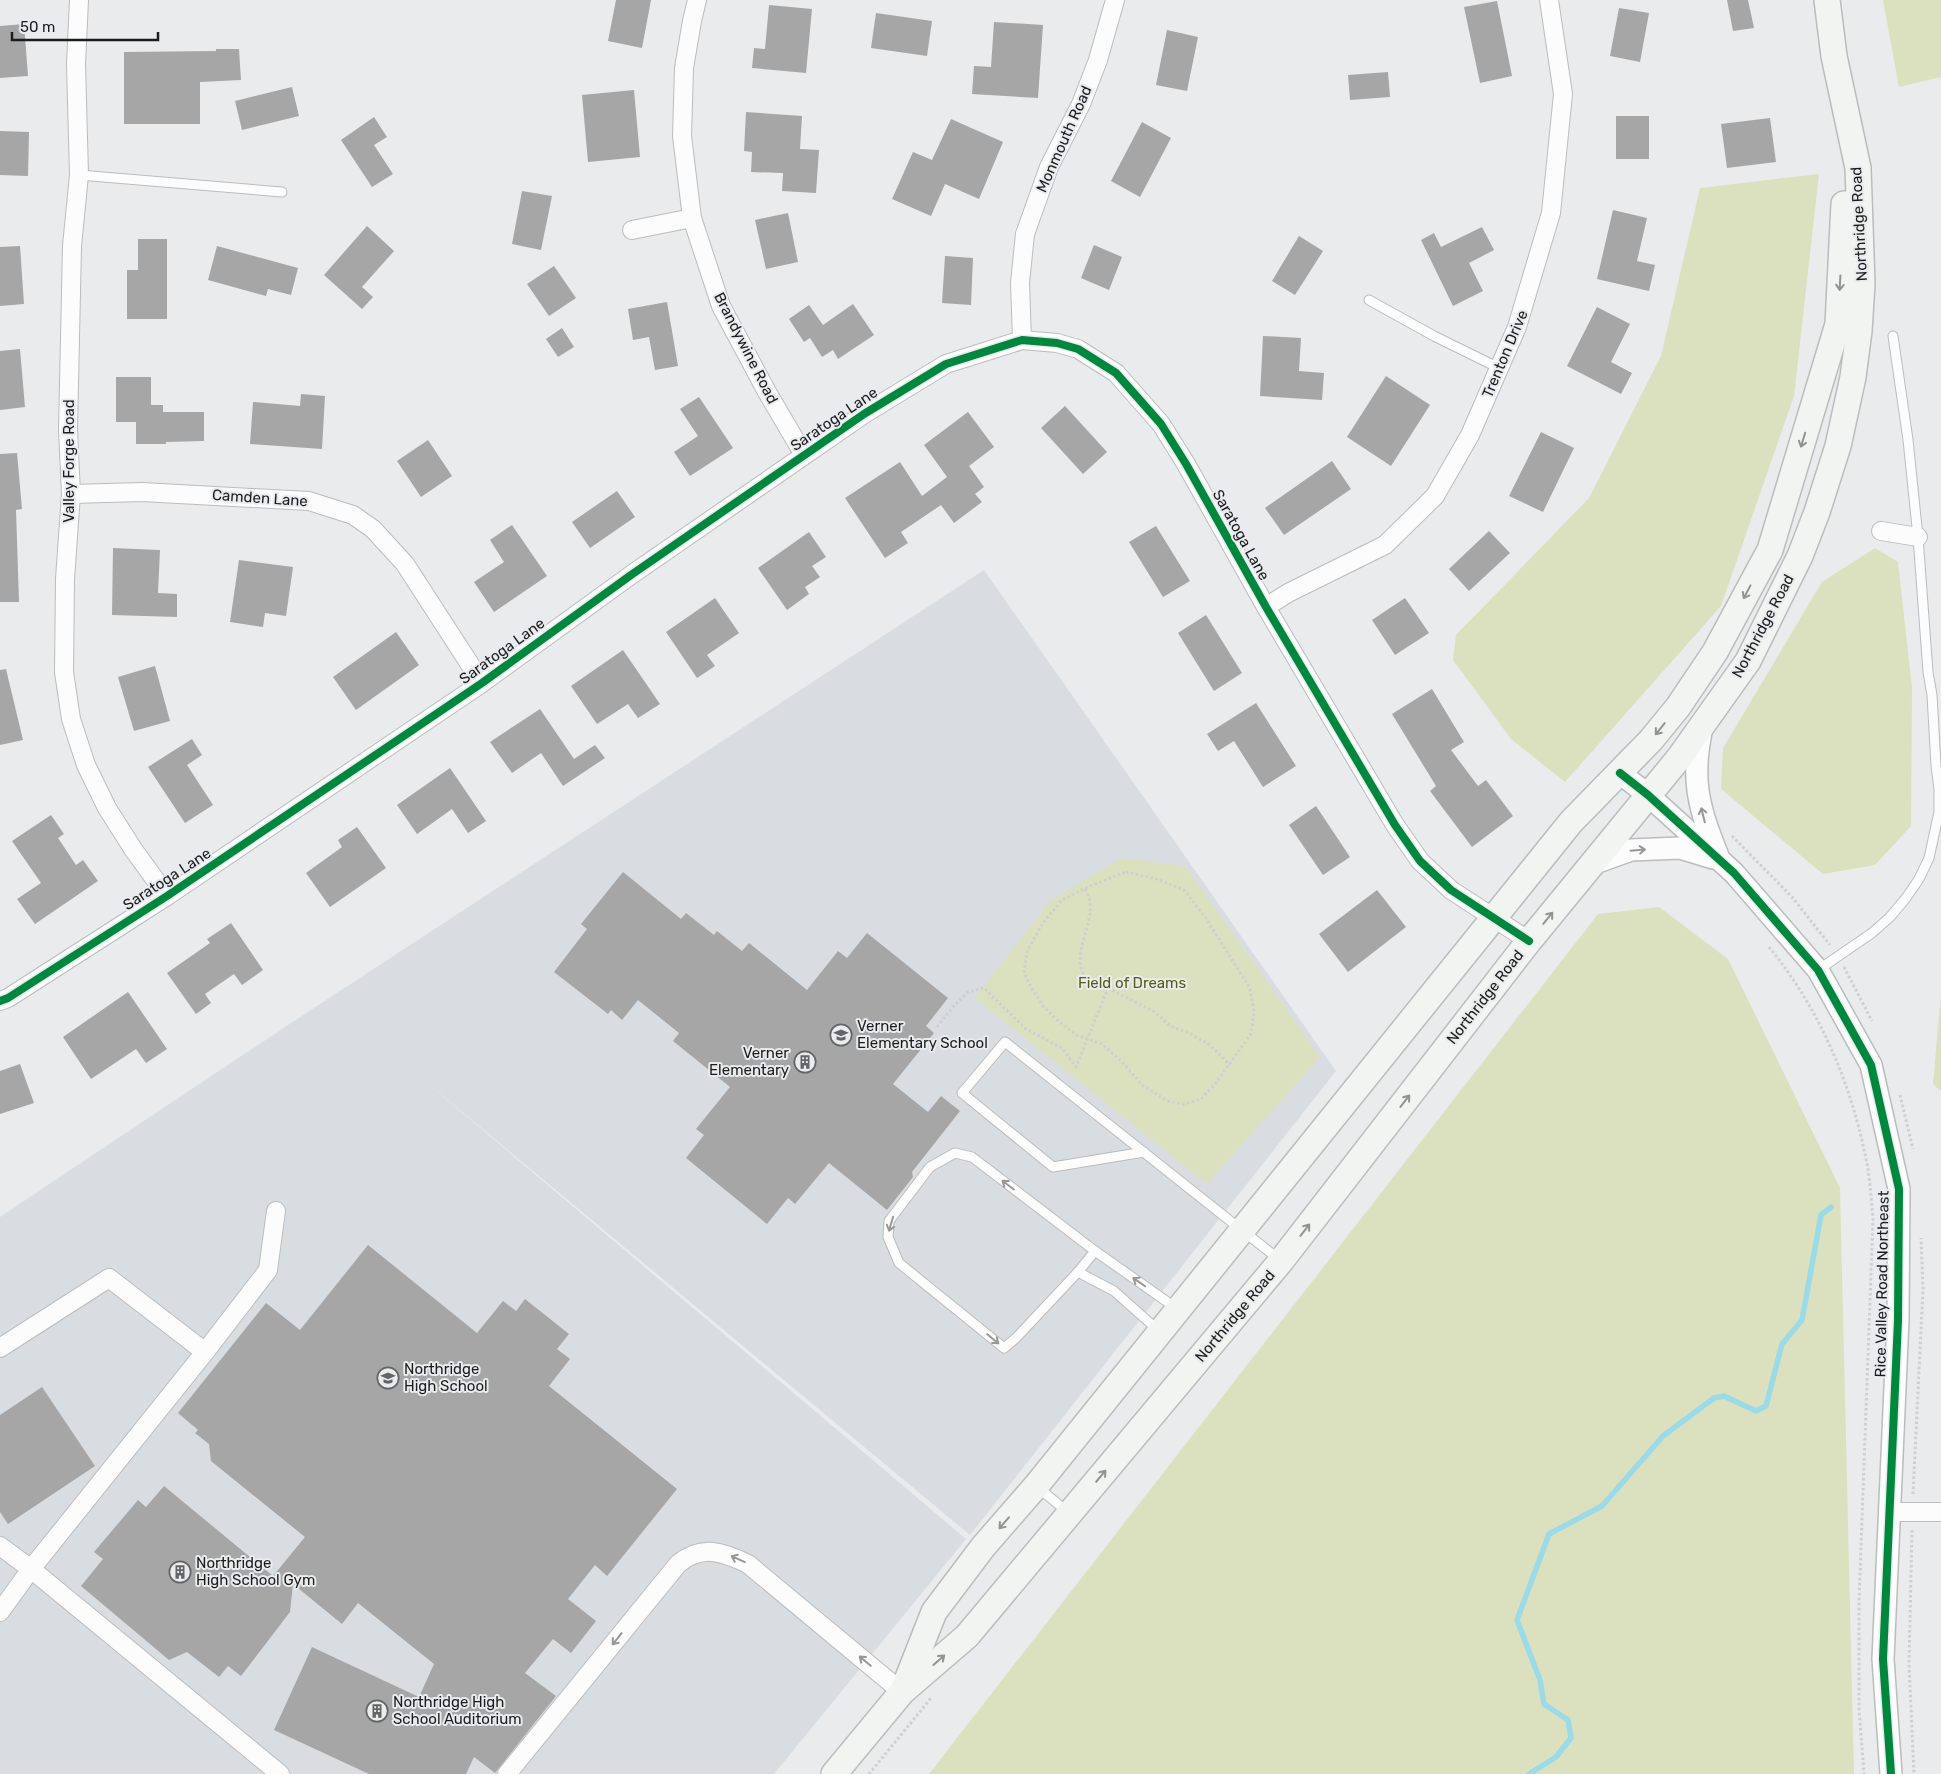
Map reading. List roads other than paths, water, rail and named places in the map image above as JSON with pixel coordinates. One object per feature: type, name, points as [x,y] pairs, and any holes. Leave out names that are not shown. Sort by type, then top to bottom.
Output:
[{"type":"main road","name":"Northridge Road","points":[[834,1774],[902,1692],[967,1636],[1281,1261],[1528,941],[1679,758],[1748,661],[1800,556],[1817,512],[1838,446],[1853,377],[1859,331],[1862,284],[1851,244],[1844,205],[1845,112],[1834,56],[1827,0]]},
{"type":"main road","name":"Northridge Road","points":[[902,1692],[934,1612],[983,1547],[1036,1486],[1179,1310],[1571,822],[1651,740],[1678,707],[1715,652],[1770,550],[1838,324],[1851,244]]},
{"type":"street","name":"Valley Forge Road","points":[[79,0],[76,64],[79,175],[72,265],[68,430],[71,494],[65,579],[64,672],[71,719],[86,765],[108,808],[133,849],[167,896]]},
{"type":"street","name":"Brandywine Road","points":[[697,0],[684,68],[682,136],[692,218],[722,306],[767,392],[804,455]]},
{"type":"street","name":"Monmouth Road","points":[[1022,340],[1020,283],[1025,234],[1049,167],[1082,104],[1098,60],[1115,0]]},
{"type":"street","name":"Trenton Drive","points":[[1266,607],[1288,593],[1385,545],[1435,496],[1470,435],[1525,305],[1551,213],[1563,94],[1549,0]]},
{"type":"street","points":[[632,230],[692,218]]},
{"type":"street","name":"Saratoga Lane","points":[[0,1001],[8,998],[167,896],[482,683],[631,575],[864,414],[946,364],[1022,340],[1057,343],[1078,349],[1116,373],[1162,424],[1266,607],[1395,825],[1420,861],[1450,890],[1528,941]]},
{"type":"street","name":"Camden Lane","points":[[71,494],[142,492],[309,501],[354,515],[373,529],[405,564],[482,683]]},
{"type":"street","points":[[1881,531],[1918,538]]},
{"type":"street","points":[[1702,726],[1697,765],[1698,798],[1705,824],[1720,860]]},
{"type":"street","name":"Rice Valley Road Northeast","points":[[1620,773],[1648,795],[1734,873],[1818,970],[1871,1065],[1899,1189],[1898,1320],[1888,1512],[1883,1659],[1891,1774]]},
{"type":"street","points":[[1592,864],[1631,850],[1680,848],[1720,860]]},
{"type":"street","points":[[0,1612],[31,1569],[205,1352],[268,1270],[276,1210]]},
{"type":"street","points":[[0,1348],[109,1278],[205,1352]]},
{"type":"street","points":[[1888,1512],[1941,1512]]},
{"type":"street","points":[[0,1546],[31,1569],[280,1774]]},
{"type":"street","points":[[507,1774],[678,1564],[696,1552],[710,1551],[728,1554],[748,1564],[902,1692]]},
{"type":"lane","points":[[79,175],[282,192]]},
{"type":"lane","points":[[1369,300],[1434,336],[1499,368]]},
{"type":"lane","points":[[1818,970],[1872,933],[1890,917],[1906,898],[1919,879],[1925,865],[1935,836],[1939,812],[1932,695],[1928,672],[1918,538],[1908,440],[1893,336]]},
{"type":"lane","points":[[1144,1152],[1053,1168],[962,1093],[1005,1042],[1144,1152],[1281,1261]]},
{"type":"lane","points":[[1095,1251],[1078,1272],[1016,1338],[1004,1348],[899,1263],[888,1237],[889,1221],[930,1167],[956,1153],[972,1156],[1095,1251],[1179,1310]]},
{"type":"lane","points":[[1078,1272],[1114,1291],[1160,1332]]},
{"type":"lane","points":[[1036,1486],[1070,1514]]},
{"type":"waterway","points":[[1529,1774],[1556,1757],[1571,1738],[1568,1720],[1544,1704],[1540,1680],[1517,1620],[1549,1534],[1602,1506],[1663,1436],[1714,1398],[1724,1396],[1756,1411],[1766,1406],[1782,1344],[1802,1320],[1821,1215],[1831,1207]]},
{"type":"place","name":"Verner Elementary School","points":[[841,1035]]},
{"type":"place","name":"Verner Elementary","points":[[805,1062]]},
{"type":"place","name":"Northridge High School","points":[[388,1378]]},
{"type":"place","name":"Northridge High School Gym","points":[[180,1572]]},
{"type":"place","name":"Northridge High School Auditorium","points":[[377,1711]]},
{"type":"park label","name":"Field of Dreams","points":[[1132,983]]}]
